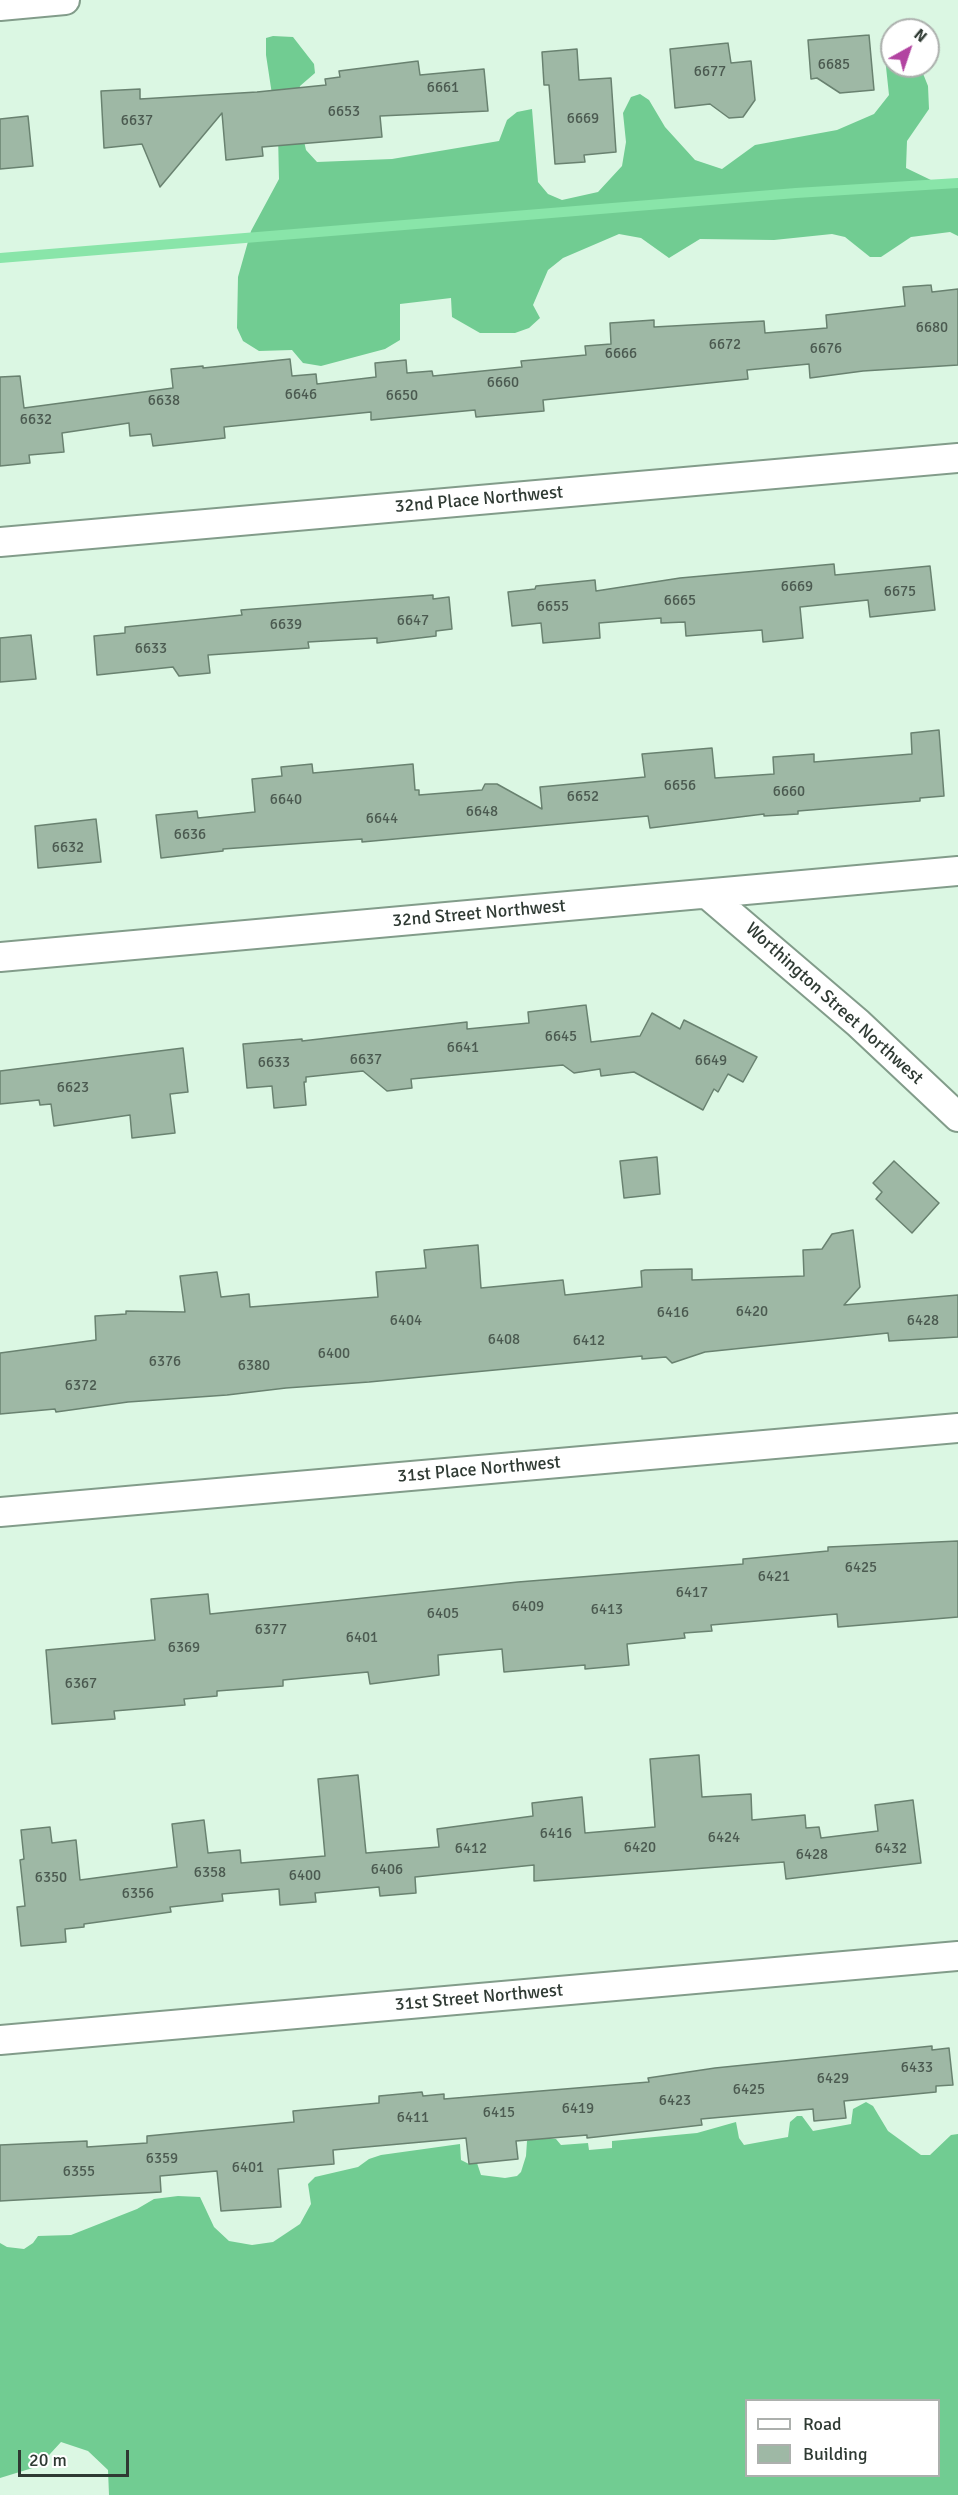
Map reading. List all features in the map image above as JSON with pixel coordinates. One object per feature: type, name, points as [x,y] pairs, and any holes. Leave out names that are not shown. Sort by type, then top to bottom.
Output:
[{"type":"street","points":[[0,6],[65,0]]},
{"type":"street","name":"32nd Place Northwest","points":[[0,542],[958,458]]},
{"type":"street","name":"32nd Street Northwest","points":[[0,957],[958,871]]},
{"type":"street","name":"Worthington Street Northwest","points":[[707,894],[858,1023],[958,1117]]},
{"type":"street","name":"31st Place Northwest","points":[[0,1512],[958,1428]]},
{"type":"street","name":"31st Street Northwest","points":[[0,2040],[958,1956]]},
{"type":"green space","points":[[293,37],[314,64],[315,73],[300,86],[296,105],[306,150],[317,162],[392,159],[499,141],[507,120],[517,112],[532,109],[538,182],[548,194],[562,200],[598,192],[622,166],[626,142],[623,113],[631,97],[640,94],[649,100],[665,127],[695,160],[722,169],[755,145],[837,130],[874,114],[889,95],[887,78],[925,78],[928,86],[929,109],[907,141],[906,168],[933,181],[958,181],[958,236],[950,232],[911,237],[881,257],[870,257],[845,237],[832,234],[774,240],[700,239],[669,258],[641,238],[619,234],[563,258],[548,270],[533,305],[540,318],[529,328],[515,333],[480,333],[452,317],[451,298],[400,304],[400,340],[385,349],[321,366],[303,363],[292,350],[259,351],[243,341],[237,328],[238,277],[251,231],[279,179],[278,134],[266,55],[266,38]]},
{"type":"green space","points":[[866,2102],[873,2106],[888,2131],[921,2155],[930,2155],[951,2135],[958,2134],[958,2495],[109,2495],[108,2470],[88,2451],[61,2442],[39,2466],[0,2478],[0,2243],[7,2247],[24,2249],[38,2236],[71,2235],[137,2209],[154,2199],[178,2196],[200,2197],[214,2227],[229,2241],[252,2245],[273,2242],[300,2224],[311,2204],[308,2184],[315,2177],[358,2167],[369,2159],[381,2155],[460,2144],[461,2160],[469,2164],[477,2163],[481,2175],[505,2178],[517,2176],[521,2172],[526,2156],[527,2141],[531,2135],[556,2139],[561,2145],[588,2143],[589,2150],[612,2148],[612,2141],[697,2133],[736,2122],[739,2138],[744,2145],[788,2137],[790,2122],[797,2116],[802,2116],[813,2131],[851,2124],[853,2109]]},
{"type":"building","points":[[869,35],[874,90],[840,93],[817,78],[811,79],[808,40]]},
{"type":"building","points":[[728,43],[731,63],[751,61],[755,100],[743,117],[729,118],[710,104],[675,108],[670,49]]},
{"type":"building","points":[[577,49],[579,80],[611,78],[616,152],[584,155],[585,162],[555,164],[549,85],[544,85],[542,52]]},
{"type":"building","points":[[418,61],[420,75],[484,69],[488,111],[380,116],[382,137],[262,147],[263,156],[226,160],[222,113],[160,187],[142,144],[104,148],[101,91],[140,89],[140,99],[257,92],[326,85],[325,79],[340,77],[339,71]]},
{"type":"building","points":[[28,116],[33,166],[0,169],[0,119]]},
{"type":"building","points":[[931,285],[932,292],[958,289],[958,365],[863,371],[810,378],[809,364],[747,370],[748,379],[543,400],[544,411],[476,417],[475,410],[371,420],[371,412],[224,427],[225,438],[153,446],[151,434],[130,436],[129,423],[62,433],[64,452],[29,455],[30,463],[0,466],[0,377],[20,376],[24,408],[173,388],[171,369],[290,359],[292,376],[316,374],[317,384],[376,377],[375,363],[406,360],[407,373],[432,371],[433,376],[522,367],[521,361],[586,355],[585,346],[611,344],[610,323],[654,320],[654,327],[764,321],[765,333],[827,328],[826,315],[905,306],[903,287]]},
{"type":"building","points":[[834,564],[835,575],[930,566],[935,610],[870,617],[868,600],[800,607],[803,638],[763,642],[762,630],[686,636],[685,622],[661,623],[661,618],[599,623],[600,638],[543,643],[541,623],[512,626],[508,592],[535,589],[536,586],[595,580],[596,591],[680,578]]},
{"type":"building","points":[[433,595],[433,599],[449,597],[452,629],[436,631],[436,636],[377,643],[377,638],[308,642],[309,648],[208,655],[210,673],[179,676],[173,667],[97,675],[94,636],[125,633],[125,627],[242,615],[241,610]]},
{"type":"building","points":[[31,635],[36,679],[0,682],[0,638]]},
{"type":"building","points":[[939,730],[944,796],[920,798],[920,801],[798,811],[798,814],[764,816],[764,814],[650,828],[648,816],[362,842],[362,839],[223,849],[223,851],[161,858],[156,815],[197,811],[198,818],[255,812],[252,779],[282,776],[281,767],[312,764],[313,773],[413,764],[415,790],[419,790],[419,795],[482,790],[485,784],[497,784],[542,809],[540,787],[645,777],[642,754],[712,748],[715,778],[774,774],[773,757],[814,754],[814,762],[912,754],[911,733]]},
{"type":"building","points":[[96,819],[101,862],[38,868],[35,826]]},
{"type":"building","points":[[586,1005],[591,1042],[640,1036],[652,1013],[680,1029],[684,1020],[757,1057],[743,1082],[728,1074],[718,1092],[714,1089],[703,1110],[634,1072],[601,1076],[600,1069],[574,1073],[563,1065],[411,1079],[412,1088],[387,1091],[363,1071],[306,1077],[306,1082],[304,1082],[306,1105],[274,1108],[272,1086],[247,1088],[243,1044],[302,1039],[302,1041],[467,1022],[467,1029],[529,1023],[528,1012]]},
{"type":"building","points":[[183,1048],[188,1092],[170,1094],[175,1133],[132,1138],[130,1115],[54,1126],[51,1104],[40,1105],[39,1100],[0,1104],[0,1071]]},
{"type":"building","points":[[657,1157],[660,1194],[624,1198],[620,1161]]},
{"type":"building","points":[[894,1161],[939,1203],[912,1233],[876,1199],[882,1192],[873,1183]]},
{"type":"building","points":[[853,1230],[860,1287],[844,1305],[958,1295],[958,1337],[889,1341],[888,1333],[705,1352],[672,1363],[666,1357],[642,1359],[642,1356],[227,1395],[128,1402],[56,1412],[55,1409],[0,1414],[0,1353],[96,1340],[95,1316],[126,1314],[126,1311],[185,1312],[180,1276],[217,1272],[221,1297],[249,1294],[250,1307],[378,1297],[376,1272],[426,1268],[424,1250],[478,1245],[481,1288],[563,1280],[565,1295],[642,1287],[641,1271],[645,1270],[692,1269],[692,1280],[804,1276],[803,1250],[822,1249],[832,1234]]},
{"type":"building","points":[[958,1541],[958,1617],[838,1627],[837,1614],[711,1625],[712,1631],[684,1633],[685,1638],[627,1644],[629,1665],[585,1669],[585,1665],[504,1672],[502,1649],[438,1655],[439,1675],[370,1684],[368,1672],[283,1680],[283,1686],[217,1691],[217,1696],[184,1699],[185,1705],[114,1711],[115,1719],[52,1724],[46,1650],[155,1640],[151,1599],[208,1594],[210,1614],[518,1582],[743,1564],[743,1559],[828,1551],[828,1547]]},
{"type":"building","points":[[699,1755],[702,1797],[751,1794],[752,1820],[805,1815],[806,1828],[819,1827],[821,1838],[878,1831],[875,1805],[913,1800],[921,1863],[786,1879],[784,1862],[534,1881],[534,1865],[415,1877],[416,1893],[380,1896],[379,1887],[315,1893],[316,1902],[280,1905],[279,1889],[222,1894],[223,1901],[170,1907],[171,1912],[84,1924],[84,1927],[65,1929],[66,1942],[21,1946],[17,1907],[25,1906],[20,1860],[24,1859],[21,1830],[50,1827],[52,1843],[76,1840],[80,1880],[177,1867],[172,1824],[204,1820],[208,1853],[240,1850],[241,1863],[325,1856],[318,1779],[358,1775],[366,1853],[439,1847],[437,1829],[533,1816],[532,1803],[582,1797],[585,1833],[655,1827],[650,1759]]},
{"type":"building","points":[[932,2046],[932,2050],[949,2048],[953,2085],[936,2086],[936,2092],[844,2101],[846,2118],[814,2121],[813,2109],[701,2119],[702,2125],[587,2138],[587,2135],[516,2141],[518,2159],[469,2164],[466,2138],[333,2150],[334,2164],[278,2169],[281,2207],[221,2211],[217,2171],[160,2176],[161,2192],[0,2201],[0,2145],[87,2141],[87,2147],[147,2143],[147,2136],[294,2122],[293,2111],[379,2103],[379,2096],[422,2092],[423,2096],[444,2094],[444,2099],[649,2082],[648,2078],[715,2068]]},
{"type":"waterway","points":[[0,258],[796,193],[958,183]]}]
